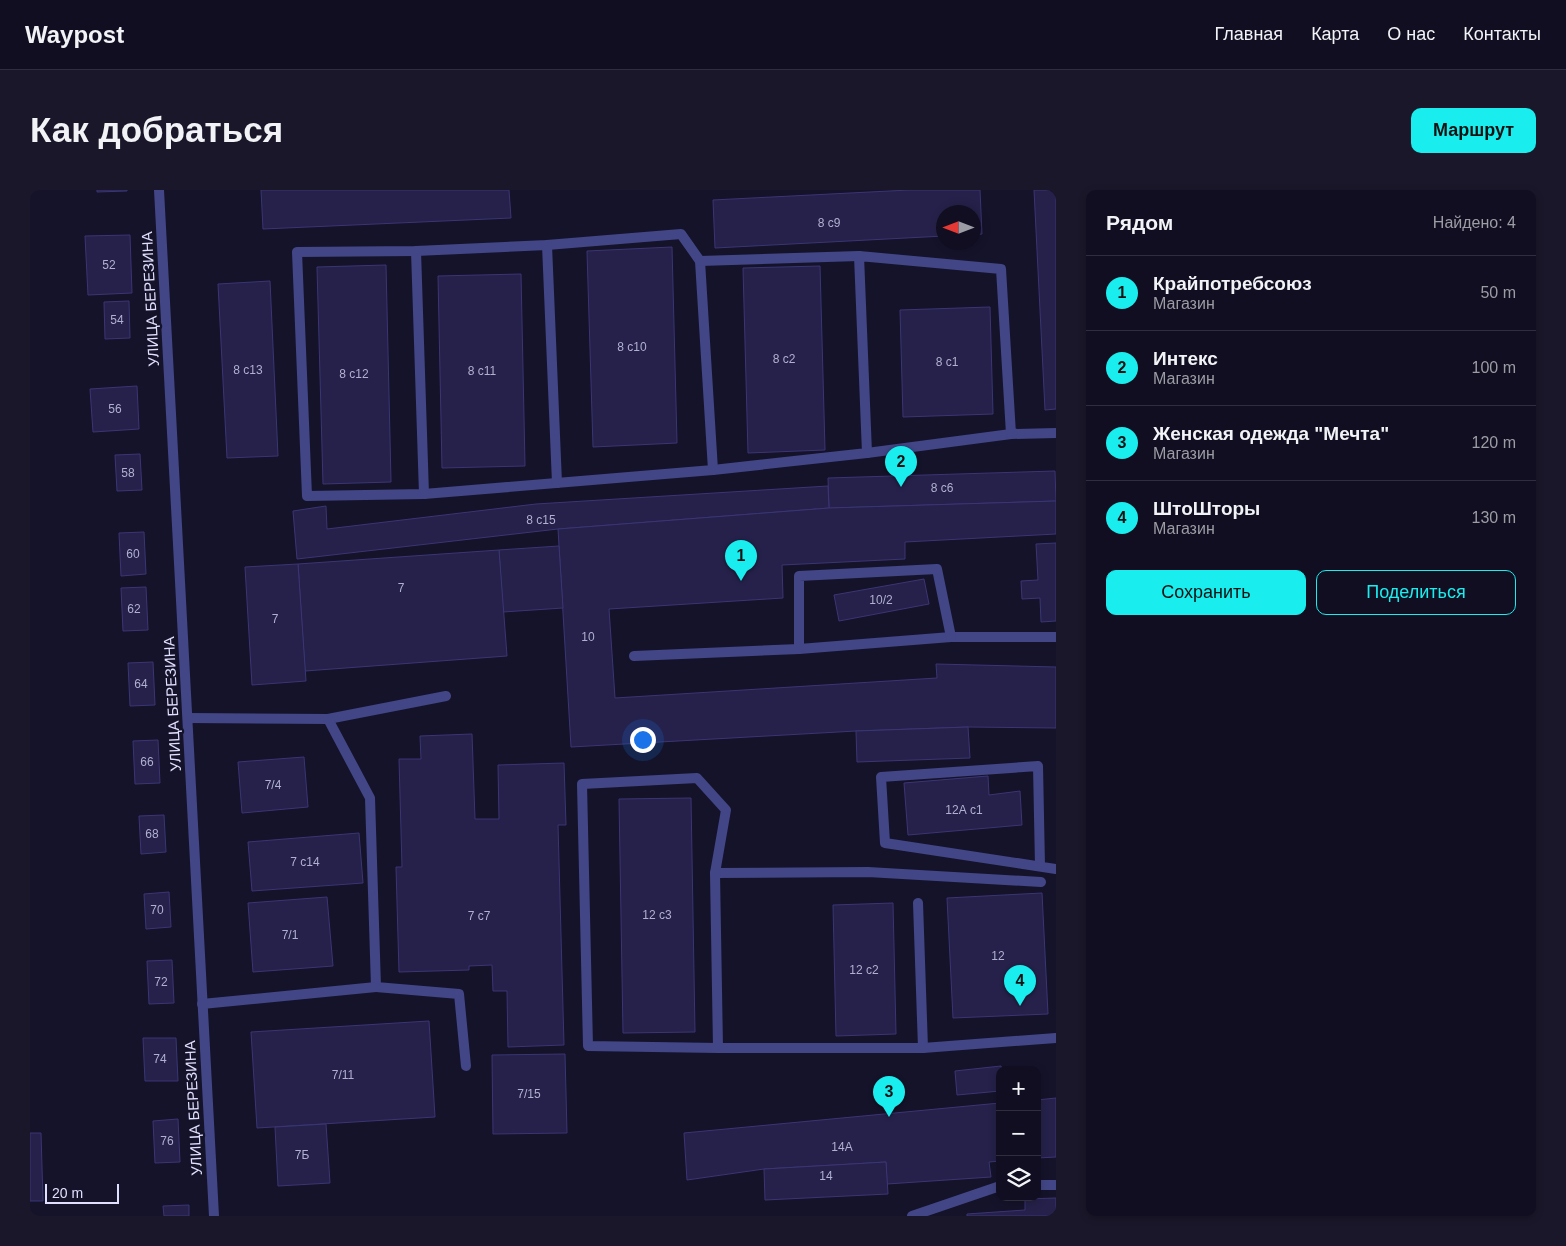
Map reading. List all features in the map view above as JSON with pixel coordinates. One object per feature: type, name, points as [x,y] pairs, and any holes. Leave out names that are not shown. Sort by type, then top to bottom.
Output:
[{"type":"street","name":"УЛИЦА БЕРЕЗИНА","points":[[159,190],[214,1216]]},
{"type":"street","points":[[713,470],[700,260],[681,234],[547,245],[416,251],[297,252],[307,496],[424,494],[713,470],[867,453],[1011,434],[1056,433]]},
{"type":"street","points":[[547,245],[557,483]]},
{"type":"street","points":[[416,251],[424,494]]},
{"type":"street","points":[[700,260],[859,256],[1001,269],[1011,434]]},
{"type":"street","points":[[859,256],[867,453]]},
{"type":"street","points":[[799,649],[799,576],[937,569],[951,637]]},
{"type":"street","points":[[634,656],[799,649],[951,637],[1056,637]]},
{"type":"street","points":[[188,718],[328,718],[446,696]]},
{"type":"street","points":[[328,718],[370,798],[376,987]]},
{"type":"street","points":[[1040,866],[1038,766],[881,777],[884,844],[1056,869]]},
{"type":"street","points":[[718,1048],[715,873],[726,810],[697,778],[582,784],[588,1046],[718,1048],[923,1048],[1056,1038]]},
{"type":"street","points":[[715,873],[868,872],[1041,882]]},
{"type":"street","points":[[918,903],[923,1048]]},
{"type":"street","points":[[202,1004],[376,987],[459,994],[466,1066]]},
{"type":"street","points":[[1041,1185],[1056,1185]]},
{"type":"street","points":[[912,1216],[996,1187]]},
{"type":"building","points":[[97,190],[127,190],[127,191],[97,192]]},
{"type":"building","points":[[261,190],[509,190],[511,218],[263,229]]},
{"type":"building","points":[[909,190],[980,190],[981,205],[936,205],[936,236],[715,248],[713,200]]},
{"type":"building","points":[[1034,190],[1056,190],[1056,409],[1045,410]]},
{"type":"building","points":[[130,235],[132,293],[88,295],[85,236]]},
{"type":"building","points":[[672,247],[677,443],[593,447],[587,251]]},
{"type":"building","points":[[386,265],[391,482],[323,484],[317,267]]},
{"type":"building","points":[[820,266],[825,450],[748,453],[743,268]]},
{"type":"building","points":[[521,274],[525,466],[442,468],[438,276]]},
{"type":"building","points":[[270,281],[278,456],[227,458],[218,284]]},
{"type":"building","points":[[129,301],[130,338],[105,339],[104,302]]},
{"type":"building","points":[[990,307],[993,414],[903,417],[900,310]]},
{"type":"building","points":[[137,386],[139,429],[93,432],[90,389]]},
{"type":"building","points":[[140,454],[142,490],[117,491],[115,455]]},
{"type":"building","points":[[1055,471],[1056,501],[829,508],[828,478]]},
{"type":"building","points":[[828,486],[829,508],[558,529],[297,559],[293,511],[326,506],[327,529],[536,504]]},
{"type":"building","points":[[1056,501],[1056,534],[905,542],[905,559],[782,565],[783,598],[609,609],[615,698],[937,678],[936,664],[1056,667],[1056,728],[968,727],[856,731],[571,747],[558,529],[829,508]]},
{"type":"building","points":[[144,532],[146,574],[121,576],[119,533]]},
{"type":"building","points":[[1056,543],[1056,621],[1041,622],[1040,598],[1022,599],[1021,581],[1038,580],[1036,544]]},
{"type":"building","points":[[559,546],[563,608],[503,612],[499,550]]},
{"type":"building","points":[[499,550],[507,656],[305,671],[298,564]]},
{"type":"building","points":[[298,564],[306,681],[252,685],[245,567]]},
{"type":"building","points":[[924,579],[929,604],[839,621],[834,595]]},
{"type":"building","points":[[146,587],[148,630],[123,631],[121,588]]},
{"type":"building","points":[[153,662],[155,705],[130,706],[128,663]]},
{"type":"building","points":[[968,727],[970,758],[857,762],[856,731]]},
{"type":"building","points":[[472,734],[475,819],[499,819],[498,765],[564,763],[566,825],[558,825],[564,1045],[508,1047],[507,991],[493,991],[492,965],[469,966],[469,970],[399,972],[396,867],[402,867],[399,759],[421,759],[420,736]]},
{"type":"building","points":[[158,740],[160,783],[135,784],[133,741]]},
{"type":"building","points":[[304,757],[308,807],[242,813],[238,762]]},
{"type":"building","points":[[988,776],[989,795],[1020,791],[1022,825],[908,835],[904,783]]},
{"type":"building","points":[[691,798],[695,1032],[623,1033],[619,799]]},
{"type":"building","points":[[164,815],[166,852],[141,854],[139,816]]},
{"type":"building","points":[[359,833],[363,883],[252,891],[248,842]]},
{"type":"building","points":[[169,892],[171,927],[146,929],[144,894]]},
{"type":"building","points":[[1042,893],[1048,1014],[953,1018],[947,898]]},
{"type":"building","points":[[327,897],[333,966],[253,972],[248,903]]},
{"type":"building","points":[[893,903],[896,1034],[836,1036],[833,905]]},
{"type":"building","points":[[172,960],[174,1003],[149,1004],[147,961]]},
{"type":"building","points":[[429,1021],[435,1117],[257,1128],[251,1032]]},
{"type":"building","points":[[143,1038],[176,1038],[178,1081],[145,1081]]},
{"type":"building","points":[[565,1054],[567,1133],[493,1134],[492,1055]]},
{"type":"building","points":[[996,1067],[996,1091],[957,1095],[955,1071]]},
{"type":"building","points":[[1056,1098],[1056,1157],[1041,1158],[1041,1100]]},
{"type":"building","points":[[996,1103],[996,1161],[989,1162],[991,1177],[887,1184],[886,1162],[764,1169],[687,1180],[684,1133]]},
{"type":"building","points":[[178,1119],[180,1162],[155,1163],[153,1121]]},
{"type":"building","points":[[326,1124],[330,1183],[278,1186],[275,1127]]},
{"type":"building","points":[[30,1133],[41,1133],[43,1201],[30,1201]]},
{"type":"building","points":[[886,1162],[888,1194],[765,1200],[764,1169]]},
{"type":"building","points":[[1041,1198],[1056,1198],[1056,1216],[967,1216],[967,1214],[1025,1210],[1025,1201],[1041,1201]]},
{"type":"building","points":[[189,1205],[189,1216],[164,1216],[163,1206]]},
{"type":"place","name":"Интекс","points":[[901,487]]},
{"type":"place","name":"Крайпотребсоюз","points":[[741,581]]},
{"type":"place","name":"ШтоШторы","points":[[1020,1006]]},
{"type":"place","name":"Женская одежда \"Мечта\"","points":[[889,1117]]}]
